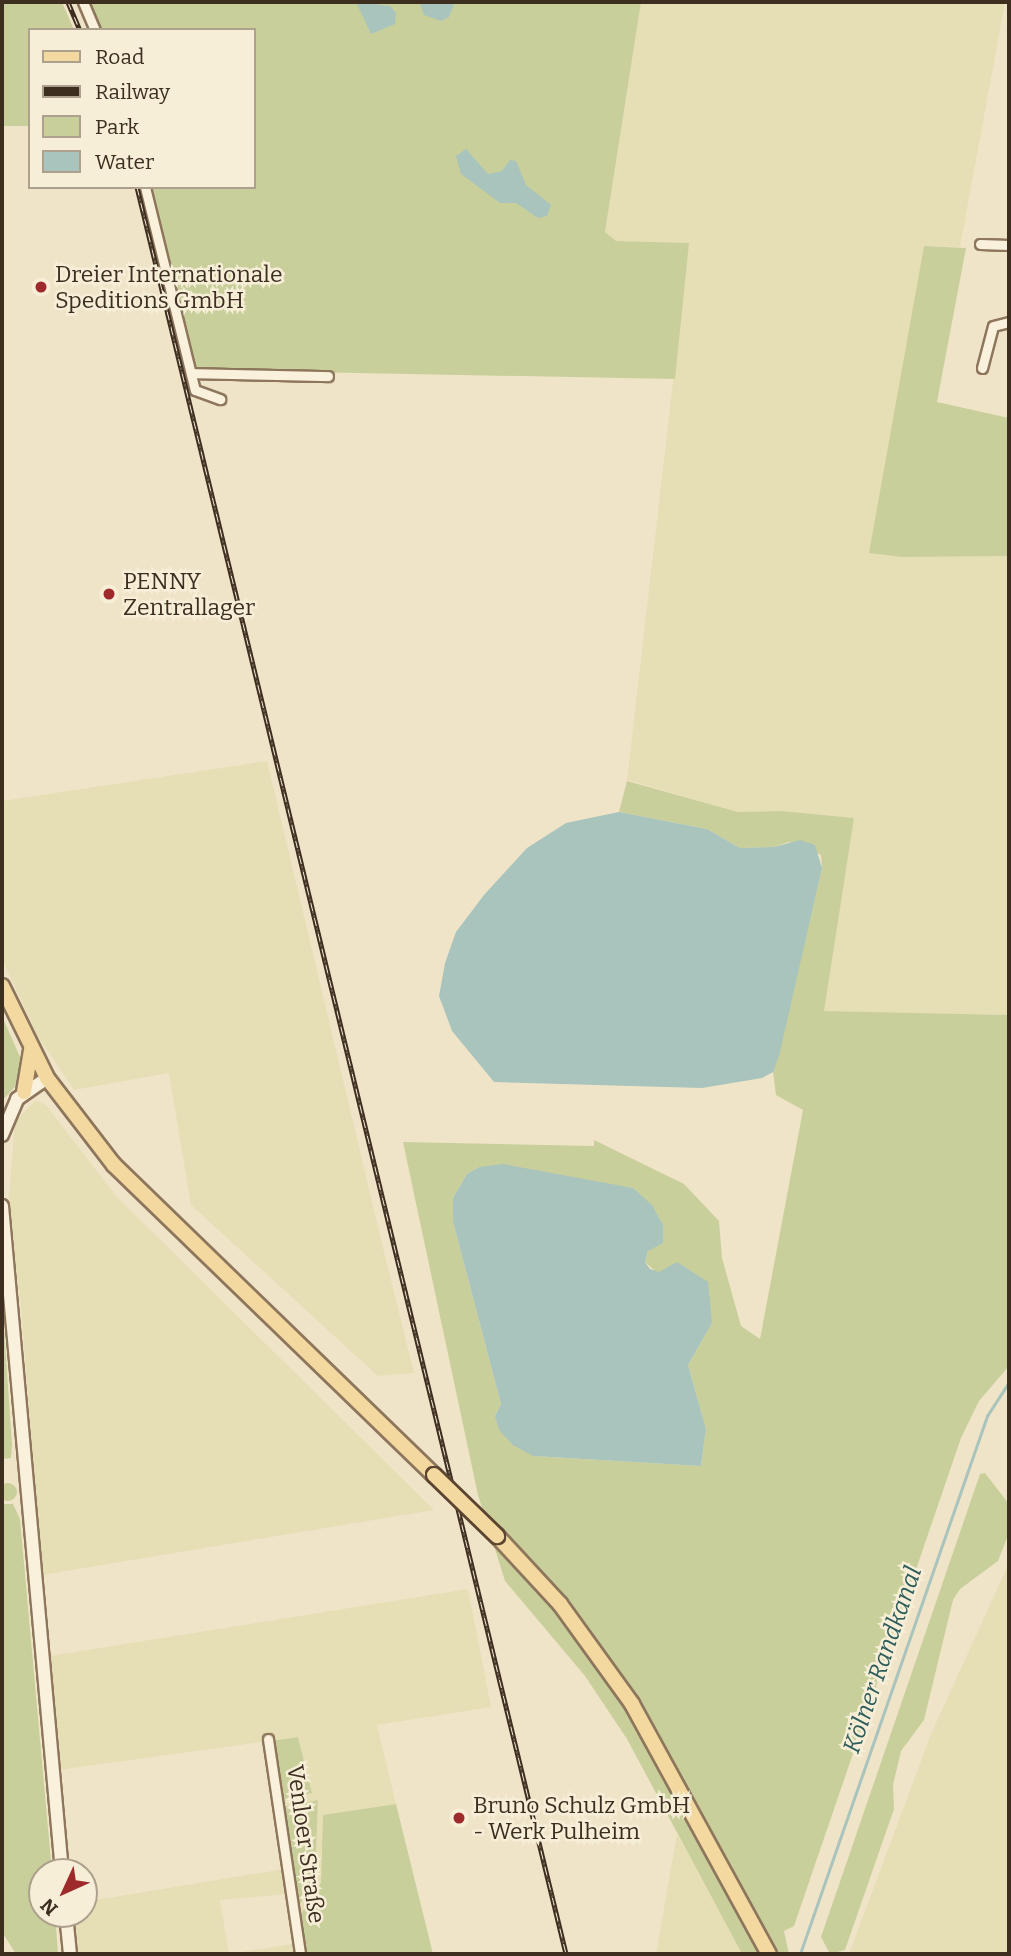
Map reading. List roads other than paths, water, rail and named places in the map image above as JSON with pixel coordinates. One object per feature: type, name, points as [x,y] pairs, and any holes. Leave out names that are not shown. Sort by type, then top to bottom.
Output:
[{"type":"main road","points":[[2,986],[30,1050],[47,1078],[114,1165],[497,1536],[593,1646],[688,1803],[769,1954]]},
{"type":"main road","points":[[24,1092],[30,1050]]},
{"type":"main road","points":[[2,1135],[7,1114],[24,1092],[47,1078]]},
{"type":"main road","points":[[2,1206],[61,1858]]},
{"type":"main road","points":[[67,1928],[70,1954]]},
{"type":"street","points":[[83,2],[93,28]]},
{"type":"street","points":[[145,189],[195,390],[220,399]]},
{"type":"street","points":[[980,244],[1009,245]]},
{"type":"street","points":[[982,368],[992,326],[1009,322]]},
{"type":"street","points":[[191,373],[328,376]]},
{"type":"street","name":"Venloer Straße","points":[[268,1740],[300,1954]]},
{"type":"water","points":[[356,2],[390,6],[396,13],[395,24],[371,34]]},
{"type":"water","points":[[419,2],[454,4],[449,17],[441,21],[424,15]]},
{"type":"water","points":[[466,149],[488,174],[502,171],[510,160],[516,161],[526,185],[551,205],[547,216],[538,218],[516,203],[500,203],[461,174],[456,156]]},
{"type":"water","points":[[619,812],[707,829],[740,848],[774,847],[800,840],[815,845],[822,868],[773,1072],[762,1078],[702,1088],[494,1082],[452,1031],[439,996],[445,963],[456,932],[484,895],[527,848],[566,823]]},
{"type":"water","points":[[503,1164],[633,1188],[652,1205],[663,1225],[663,1243],[648,1251],[645,1262],[650,1269],[659,1272],[677,1262],[708,1282],[712,1323],[688,1365],[706,1429],[701,1466],[533,1456],[513,1445],[499,1430],[495,1416],[501,1404],[453,1222],[453,1198],[467,1174],[479,1167]]},
{"type":"waterway","name":"Kölner Randkanal","points":[[800,1954],[987,1416],[1009,1382]]},
{"type":"railway","points":[[68,2],[79,28]]},
{"type":"railway","points":[[137,189],[566,1954]]},
{"type":"place","name":"Dreier Internationale Speditions GmbH","points":[[41,287]]},
{"type":"place","name":"PENNY Zentrallager","points":[[109,594]]},
{"type":"place","name":"Bruno Schulz GmbH - Werk Pulheim","points":[[459,1818]]}]
